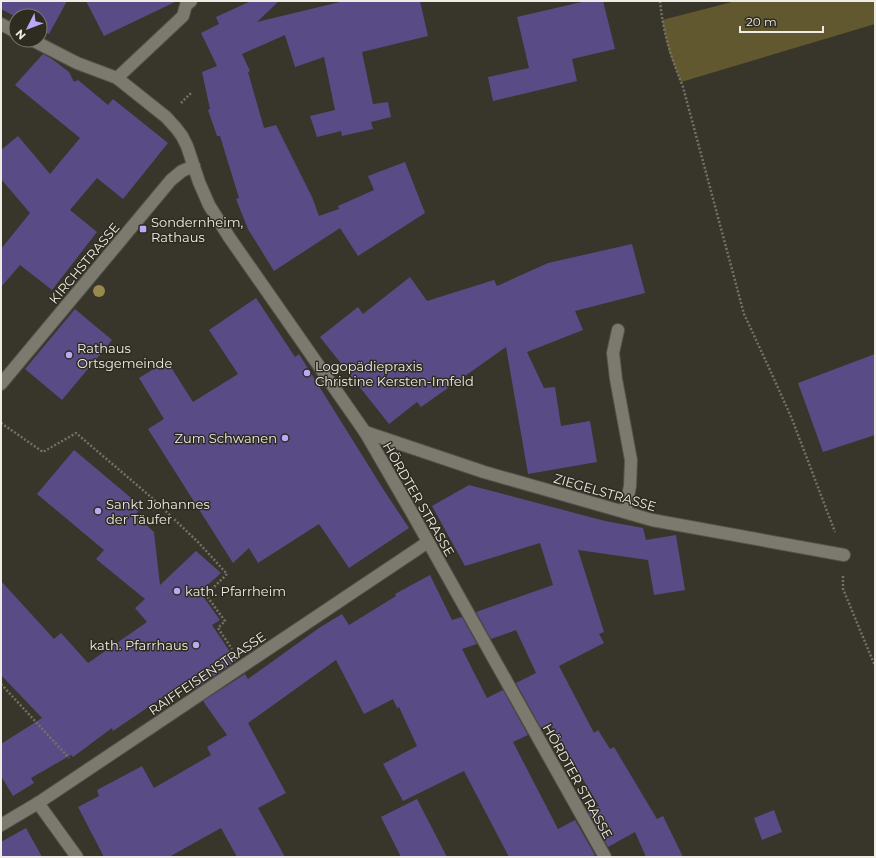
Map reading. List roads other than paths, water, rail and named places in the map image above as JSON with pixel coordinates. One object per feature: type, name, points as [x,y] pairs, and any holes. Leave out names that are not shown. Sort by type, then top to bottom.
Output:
[{"type":"street","points":[[117,78],[183,16],[189,3]]},
{"type":"street","name":"HÖRDTER STRASSE","points":[[48,48],[77,63],[117,78],[166,117],[176,128],[187,146],[199,182],[209,205],[229,237],[365,432],[604,857]]},
{"type":"street","name":"KIRCHSTRASSE","points":[[1,384],[171,180],[182,171],[194,166]]},
{"type":"street","points":[[618,330],[613,353],[630,460],[630,486],[625,512]]},
{"type":"street","name":"ZIEGELSTRASSE","points":[[365,432],[484,472],[652,520],[844,555]]},
{"type":"street","name":"RAIFFEISENSTRASSE","points":[[1,825],[38,803],[428,542]]},
{"type":"street","points":[[38,803],[77,857]]},
{"type":"place","name":"Sondernheim, Rathaus","points":[[143,229]]},
{"type":"place","name":"Rathaus Ortsgemeinde","points":[[69,355]]},
{"type":"place","name":"Logopädiepraxis Christine Kersten-Imfeld","points":[[307,373]]},
{"type":"place","name":"Zum Schwanen","points":[[285,438]]},
{"type":"place","name":"Sankt Johannes der Täufer","points":[[98,511]]},
{"type":"place","name":"kath. Pfarrheim","points":[[177,591]]},
{"type":"place","name":"kath. Pfarrhaus","points":[[196,645]]}]
